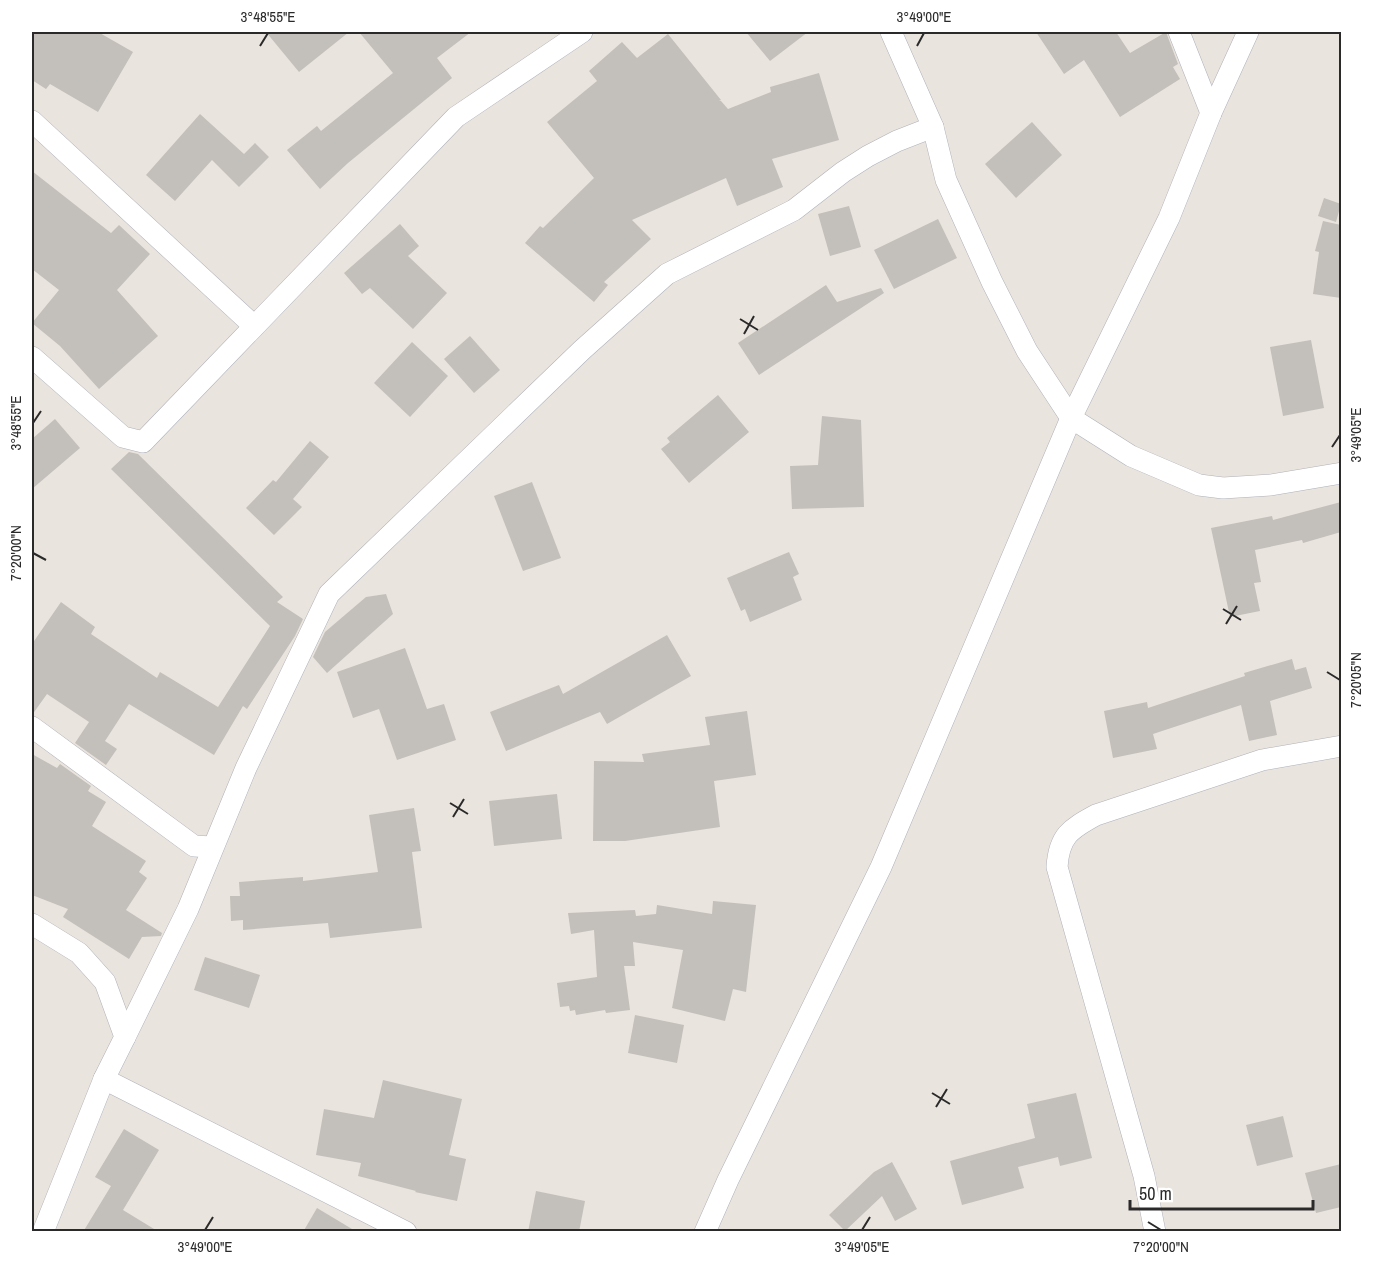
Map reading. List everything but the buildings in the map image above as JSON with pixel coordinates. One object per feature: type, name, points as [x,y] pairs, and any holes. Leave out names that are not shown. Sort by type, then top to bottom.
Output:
[{"type":"street","points":[[32,357],[123,437],[143,442],[456,117],[582,32]]},
{"type":"street","points":[[891,32],[933,127],[946,180],[992,282],[1027,351],[1071,418],[1131,456],[1199,485],[1223,488],[1271,485],[1341,473]]},
{"type":"street","points":[[1179,32],[1211,113]]},
{"type":"street","points":[[705,1232],[728,1180],[881,867],[1071,418],[1169,218],[1211,113],[1248,32]]},
{"type":"street","points":[[32,121],[254,326]]},
{"type":"street","points":[[44,1232],[104,1079],[188,909],[246,768],[329,594],[582,350],[667,274],[794,210],[843,172],[868,156],[897,141],[933,127]]},
{"type":"street","points":[[32,727],[194,846],[212,847]]},
{"type":"street","points":[[1155,1232],[1144,1176],[1056,867],[1058,851],[1063,839],[1072,828],[1096,815],[1262,759],[1341,748]]},
{"type":"street","points":[[32,924],[79,953],[105,982],[125,1036]]},
{"type":"street","points":[[104,1079],[406,1232]]}]
